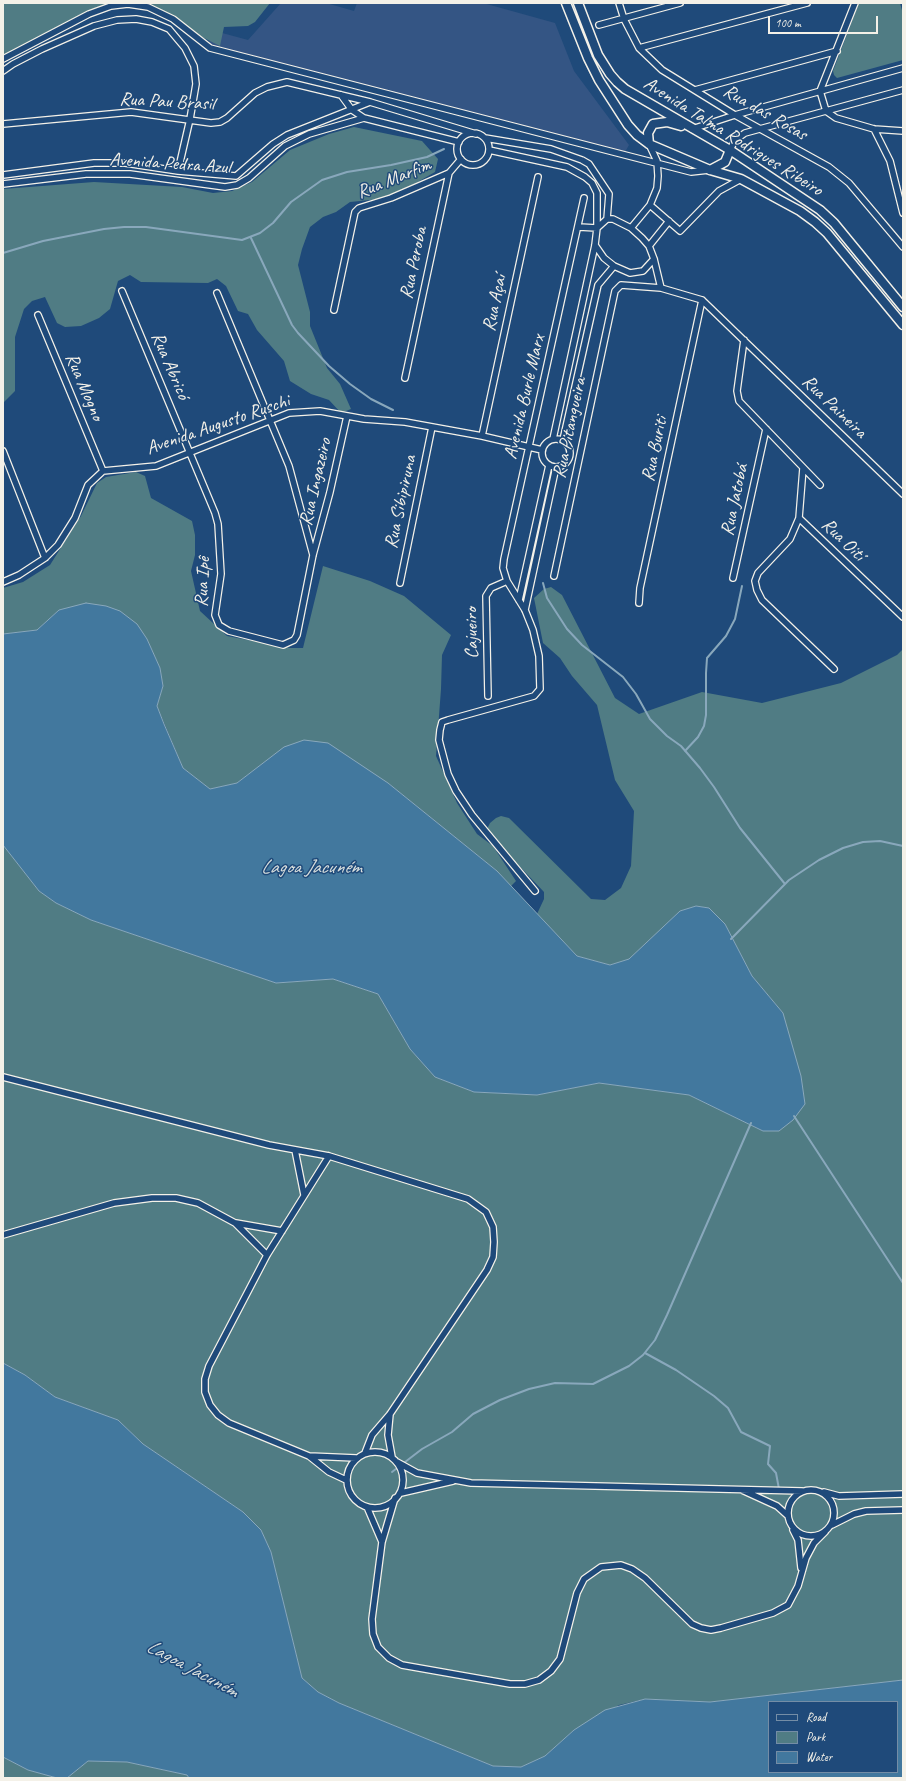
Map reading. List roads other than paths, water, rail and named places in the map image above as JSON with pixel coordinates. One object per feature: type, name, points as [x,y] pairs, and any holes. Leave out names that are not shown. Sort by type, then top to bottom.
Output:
[{"type":"main road","name":"Avenida Talma Rodrigues Ribeiro","points":[[566,3],[588,58],[599,80],[628,125],[649,144],[710,170],[741,179],[800,211],[827,233],[903,325]]},
{"type":"main road","name":"Avenida Talma Rodrigues Ribeiro","points":[[578,3],[598,55],[610,74],[625,89],[730,150],[820,210],[834,223],[903,307]]},
{"type":"main road","points":[[649,144],[648,133],[653,124],[667,122],[692,129]]},
{"type":"main road","points":[[710,170],[725,162],[730,150]]},
{"type":"street","name":"Rua das Rosas","points":[[619,3],[624,19],[639,48],[662,70],[735,115],[761,128],[834,171],[849,183],[903,247]]},
{"type":"street","points":[[598,25],[680,3]]},
{"type":"street","points":[[639,48],[807,3]]},
{"type":"street","points":[[855,3],[820,91],[826,111],[836,118],[874,129],[903,131]]},
{"type":"street","points":[[3,59],[89,14],[111,6],[128,4],[148,7],[173,19],[210,48],[657,161],[691,172],[710,170]]},
{"type":"street","points":[[3,71],[36,52],[94,26],[117,20],[136,19],[152,22],[169,29],[185,48],[194,66],[196,84],[190,119],[178,171]]},
{"type":"street","points":[[695,90],[837,51]]},
{"type":"street","points":[[692,129],[735,115],[903,68]]},
{"type":"street","name":"Rua Pau Brasil","points":[[3,124],[131,112],[211,123],[220,122],[227,118],[255,93],[268,87],[287,82],[370,102]]},
{"type":"street","points":[[730,150],[739,136],[761,128],[903,90]]},
{"type":"street","points":[[341,95],[352,110],[364,118],[459,142]]},
{"type":"street","points":[[370,102],[485,138],[551,148],[582,160],[589,164],[609,194],[608,219]]},
{"type":"street","name":"Avenida Pedra Azul","points":[[3,175],[102,163],[125,163],[178,171],[236,176],[273,144],[287,135],[370,102]]},
{"type":"street","name":"Avenida Pedra Azul","points":[[3,184],[86,174],[130,174],[225,187],[237,185],[249,178],[285,146],[309,134],[364,118]]},
{"type":"street","points":[[874,129],[890,161],[903,213]]},
{"type":"street","points":[[476,134],[463,137],[459,142],[458,151],[461,159],[465,163],[476,165],[485,160],[489,150],[485,138]]},
{"type":"street","points":[[631,228],[650,205],[658,182],[657,161],[649,144]]},
{"type":"street","points":[[489,150],[567,167],[585,177],[592,183],[597,193],[597,228]]},
{"type":"street","name":"Rua Peroba","points":[[405,378],[449,173],[461,159]]},
{"type":"street","name":"Rua Marfim","points":[[334,310],[355,212],[359,208],[396,196],[449,173]]},
{"type":"street","name":"Rua Açaí","points":[[482,436],[538,177]]},
{"type":"street","points":[[650,205],[680,231],[719,191],[741,179]]},
{"type":"street","name":"Avenida Burle Marx","points":[[535,891],[472,814],[456,791],[448,774],[439,740],[440,724],[442,722],[534,696],[538,693],[541,680],[539,656],[525,610],[507,581],[503,568],[579,227],[584,198]]},
{"type":"street","points":[[579,227],[597,228],[608,219],[613,219],[631,228],[649,246],[654,259],[656,274],[661,288],[702,300]]},
{"type":"street","points":[[649,246],[669,221]]},
{"type":"street","name":"Avenida Burle Marx","points":[[553,439],[595,245],[597,228]]},
{"type":"street","points":[[595,245],[604,258],[614,266],[630,273],[643,271],[656,274]]},
{"type":"street","points":[[643,271],[654,259]]},
{"type":"street","points":[[563,440],[598,285],[614,266]]},
{"type":"street","name":"Rua Pitangueira","points":[[554,576],[615,291],[618,287],[629,285],[661,288]]},
{"type":"street","name":"Rua Abricó","points":[[122,291],[190,452]]},
{"type":"street","points":[[217,293],[289,466],[313,556]]},
{"type":"street","name":"Rua Paineira","points":[[702,300],[903,494]]},
{"type":"street","name":"Rua Buriti","points":[[639,603],[642,580],[702,300]]},
{"type":"street","name":"Rua Mogno","points":[[38,315],[103,471]]},
{"type":"street","points":[[744,340],[736,391],[739,401],[820,485]]},
{"type":"street","name":"Avenida Augusto Ruschi","points":[[103,471],[156,466],[289,413],[299,412],[320,411],[347,416],[405,422],[482,436],[542,450]]},
{"type":"street","name":"Rua Ingazeiro","points":[[313,556],[330,492],[347,416]]},
{"type":"street","name":"Rua Sibipiruna","points":[[400,583],[432,427]]},
{"type":"street","name":"Rua Jatobá","points":[[733,578],[766,429]]},
{"type":"street","points":[[553,439],[563,440],[569,448],[570,457],[565,464],[556,467],[549,465],[544,460],[542,450],[546,443],[553,439]]},
{"type":"street","points":[[3,451],[45,558]]},
{"type":"street","name":"Rua Ipê","points":[[190,452],[218,524],[221,574],[215,615],[219,625],[229,631],[283,644],[294,640],[297,635],[313,556]]},
{"type":"street","points":[[570,457],[579,459]]},
{"type":"street","name":"Avenida Burle Marx","points":[[519,600],[549,465]]},
{"type":"street","name":"Avenida Burle Marx","points":[[525,610],[556,467]]},
{"type":"street","name":"Rua Oití","points":[[803,468],[799,518],[903,617]]},
{"type":"street","points":[[3,582],[19,575],[45,558],[58,545],[75,518],[88,486],[103,471]]},
{"type":"street","points":[[799,518],[790,539],[758,573],[755,581],[756,590],[762,600],[834,669]]},
{"type":"street","name":"Cajueiro","points":[[488,696],[486,596],[491,588],[507,581]]},
{"type":"street","points":[[3,1077],[262,1143],[329,1156],[468,1199],[486,1212],[493,1227],[493,1257],[487,1270],[390,1414],[372,1435],[365,1453]]},
{"type":"street","points":[[296,1150],[304,1195]]},
{"type":"street","points":[[329,1156],[267,1255],[209,1366],[205,1379],[205,1392],[210,1405],[218,1415],[229,1423],[309,1456],[329,1472],[346,1480]]},
{"type":"street","points":[[3,1235],[114,1203],[152,1198],[176,1198],[198,1203],[235,1223],[267,1255]]},
{"type":"street","points":[[235,1223],[282,1231]]},
{"type":"street","points":[[390,1414],[388,1435],[392,1458]]},
{"type":"street","points":[[456,1481],[401,1493],[390,1504],[379,1508],[366,1507],[356,1501],[349,1492],[346,1480],[348,1469],[356,1458],[365,1453],[377,1451],[388,1455],[397,1462],[417,1473],[471,1483],[802,1491],[811,1489],[839,1496],[903,1494]]},
{"type":"street","points":[[309,1456],[356,1458]]},
{"type":"street","points":[[397,1462],[402,1473],[401,1493]]},
{"type":"street","points":[[396,1498],[382,1542],[372,1619],[372,1634],[378,1647],[389,1658],[402,1665],[510,1684],[525,1684],[539,1680],[551,1671],[560,1659],[577,1593],[584,1579],[601,1567],[621,1565],[632,1569],[645,1578],[692,1624],[701,1628],[711,1630],[721,1628],[781,1610],[793,1598],[798,1586],[801,1558],[798,1540],[787,1515],[777,1506],[740,1489]]},
{"type":"street","points":[[787,1515],[791,1501],[802,1491]]},
{"type":"street","points":[[821,1491],[829,1497],[834,1506],[834,1516],[831,1525]]},
{"type":"street","points":[[366,1507],[382,1542]]},
{"type":"street","points":[[800,1574],[814,1543],[831,1525],[854,1514],[866,1511],[903,1510]]},
{"type":"street","points":[[790,1524],[797,1532],[806,1536],[815,1536],[824,1532]]},
{"type":"water","name":"Lagoa Jacuném","points":[[86,603],[106,606],[120,611],[137,624],[147,639],[160,668],[163,686],[157,706],[164,724],[183,768],[210,789],[237,783],[284,747],[304,740],[328,743],[388,783],[497,871],[577,956],[610,965],[629,959],[680,911],[696,906],[709,908],[725,924],[752,976],[783,1013],[801,1076],[805,1104],[793,1120],[779,1131],[763,1131],[689,1095],[599,1083],[537,1095],[474,1092],[435,1077],[410,1049],[378,994],[333,979],[276,983],[91,920],[56,903],[39,891],[3,845],[3,634],[37,630],[59,610]]},
{"type":"water","name":"Lagoa Jacuném","points":[[3,1363],[25,1375],[55,1397],[118,1420],[143,1444],[243,1512],[261,1530],[271,1552],[302,1678],[318,1692],[339,1703],[493,1766],[521,1767],[545,1756],[574,1730],[605,1710],[645,1699],[710,1702],[903,1680],[903,1778],[189,1778],[187,1775],[127,1762],[88,1761],[67,1778],[57,1778],[28,1770],[3,1757]]},
{"type":"waterway","points":[[3,253],[43,241],[104,229],[124,227],[146,227],[242,240],[260,233],[273,223],[291,202],[322,180],[347,172],[391,165],[427,157],[444,149]]},
{"type":"waterway","points":[[251,238],[292,325],[298,333],[329,366],[350,384],[371,399],[393,410]]},
{"type":"waterway","points":[[543,583],[547,598],[567,629],[582,645],[623,677],[636,694],[650,719],[667,736],[681,746],[700,768],[740,828],[785,884]]},
{"type":"waterway","points":[[685,751],[698,737],[704,726],[706,715],[707,658],[726,636],[735,619],[742,586]]},
{"type":"waterway","points":[[731,939],[789,880],[819,860],[843,848],[863,842],[880,841],[903,846]]},
{"type":"waterway","points":[[794,1116],[903,1283]]},
{"type":"waterway","points":[[392,1472],[422,1449],[452,1432],[473,1414],[500,1400],[529,1389],[555,1383],[593,1384],[629,1366],[643,1355],[655,1340],[667,1315],[751,1123]]},
{"type":"waterway","points":[[645,1353],[676,1370],[714,1396],[728,1408],[741,1432],[770,1446],[768,1464],[776,1473],[779,1489]]}]
